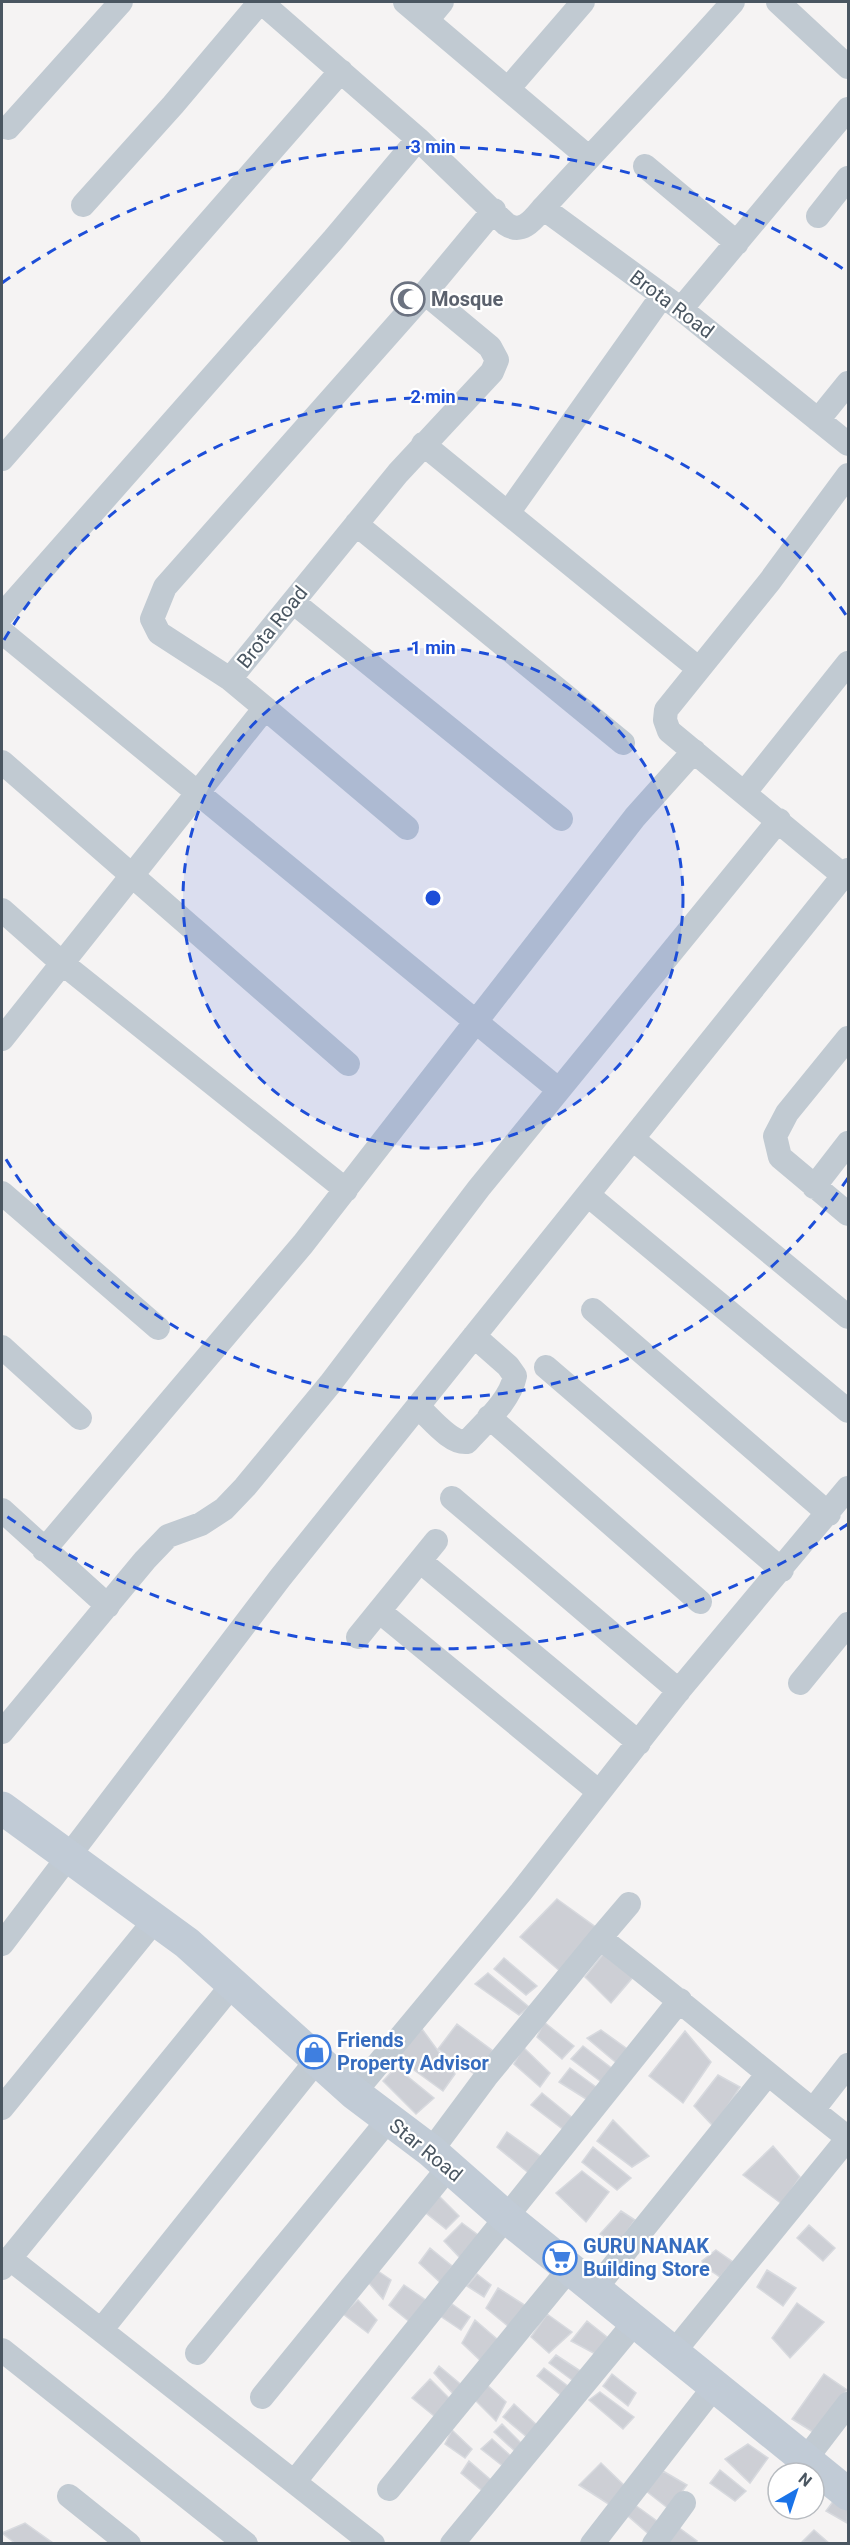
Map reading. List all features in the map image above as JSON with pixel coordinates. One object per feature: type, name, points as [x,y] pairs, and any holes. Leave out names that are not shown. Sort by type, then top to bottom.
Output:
[{"type":"street","points":[[8,128],[121,2]]},
{"type":"street","points":[[83,205],[261,2],[418,139],[512,228],[520,229],[533,220],[588,157],[675,68],[733,2]]},
{"type":"street","points":[[405,2],[588,157]]},
{"type":"street","points":[[427,20],[442,2]]},
{"type":"street","points":[[508,88],[583,2]]},
{"type":"street","points":[[778,2],[849,67]]},
{"type":"street","points":[[2,459],[341,71]]},
{"type":"street","points":[[508,513],[672,303],[736,243],[849,109]]},
{"type":"street","points":[[2,615],[310,266],[418,139]]},
{"type":"street","points":[[645,166],[736,243]]},
{"type":"street","points":[[819,216],[849,178]]},
{"type":"street","name":"Brota Road","points":[[543,208],[672,303],[849,444]]},
{"type":"street","name":"Brota Road","points":[[425,293],[490,347],[497,360],[492,372],[483,385],[423,444],[230,679],[159,633],[152,619],[165,587],[425,293],[494,210]]},
{"type":"street","points":[[819,420],[849,384]]},
{"type":"street","points":[[423,444],[699,669]]},
{"type":"street","points":[[2,1944],[280,1578],[846,873],[669,731],[665,720],[666,710],[770,581],[849,475]]},
{"type":"street","points":[[356,524],[623,743]]},
{"type":"street","points":[[292,602],[561,819]]},
{"type":"street","points":[[2,632],[196,794],[559,1090]]},
{"type":"street","points":[[746,792],[849,663]]},
{"type":"street","points":[[230,679],[407,828]]},
{"type":"street","points":[[3,1035],[264,708]]},
{"type":"street","points":[[44,1550],[296,1253],[635,817],[694,751]]},
{"type":"street","points":[[2,762],[348,1064]]},
{"type":"street","points":[[2,1732],[145,1560],[168,1536],[201,1524],[224,1509],[245,1487],[330,1384],[479,1188],[779,820]]},
{"type":"street","points":[[2,909],[62,963],[346,1190]]},
{"type":"street","points":[[849,1038],[787,1113],[775,1136],[780,1157],[849,1214]]},
{"type":"street","points":[[633,1139],[849,1317]]},
{"type":"street","points":[[814,1186],[849,1143]]},
{"type":"street","points":[[2,1193],[158,1328]]},
{"type":"street","points":[[588,1195],[849,1411]]},
{"type":"street","points":[[593,1310],[829,1514]]},
{"type":"street","points":[[418,1407],[451,1436],[467,1442],[513,1387],[515,1376],[508,1366],[474,1336]]},
{"type":"street","points":[[2,1347],[80,1418]]},
{"type":"street","points":[[546,1367],[782,1570]]},
{"type":"street","points":[[489,1417],[700,1602]]},
{"type":"street","points":[[354,2093],[521,1892],[679,1691],[849,1488]]},
{"type":"street","points":[[452,1498],[679,1691]]},
{"type":"street","points":[[2,1510],[108,1606]]},
{"type":"street","points":[[358,1637],[436,1541]]},
{"type":"street","points":[[420,1561],[639,1743]]},
{"type":"street","points":[[379,1611],[599,1792]]},
{"type":"street","points":[[801,1683],[849,1624]]},
{"type":"street","name":"Star Road","points":[[2,1808],[187,1943],[354,2093],[440,2159],[569,2269],[849,2494]]},
{"type":"street","points":[[262,2397],[440,2159],[486,2077],[629,1905]]},
{"type":"street","points":[[2,2108],[155,1920]]},
{"type":"street","points":[[600,1938],[680,2000],[767,2075],[848,2138],[673,2353]]},
{"type":"street","points":[[233,1984],[5,2263],[102,2329],[374,2544]]},
{"type":"street","points":[[295,2481],[680,2000]]},
{"type":"street","points":[[102,2329],[317,2060]]},
{"type":"street","points":[[813,2110],[849,2065]]},
{"type":"street","points":[[595,2289],[767,2075]]},
{"type":"street","points":[[197,2353],[388,2119]]},
{"type":"street","points":[[389,2489],[569,2269]]},
{"type":"street","points":[[452,2544],[635,2322]]},
{"type":"street","points":[[2,2350],[246,2544]]},
{"type":"street","points":[[592,2544],[714,2387]]},
{"type":"street","points":[[805,2460],[849,2404]]},
{"type":"street","points":[[69,2496],[129,2544]]},
{"type":"street","points":[[654,2544],[684,2504]]},
{"type":"building","points":[[557,1899],[597,1928],[561,1972],[520,1937]]},
{"type":"building","points":[[604,1953],[634,1976],[611,2003],[585,1977]]},
{"type":"building","points":[[504,1958],[537,1986],[526,1995],[494,1969]]},
{"type":"building","points":[[488,1973],[529,2007],[519,2015],[475,1984]]},
{"type":"building","points":[[544,2022],[574,2046],[562,2059],[537,2037]]},
{"type":"building","points":[[457,2024],[493,2051],[476,2075],[438,2049]]},
{"type":"building","points":[[422,2029],[455,2074],[443,2091],[396,2057]]},
{"type":"building","points":[[601,2030],[630,2051],[620,2066],[587,2038]]},
{"type":"building","points":[[685,2031],[711,2062],[683,2103],[649,2076]]},
{"type":"building","points":[[583,2046],[614,2070],[604,2084],[571,2059]]},
{"type":"building","points":[[523,2047],[550,2073],[540,2087],[514,2064]]},
{"type":"building","points":[[396,2067],[434,2098],[416,2114],[383,2081]]},
{"type":"building","points":[[570,2068],[596,2087],[591,2102],[559,2082]]},
{"type":"building","points":[[718,2075],[740,2087],[714,2127],[694,2106]]},
{"type":"building","points":[[542,2093],[575,2120],[568,2133],[531,2105]]},
{"type":"building","points":[[613,2120],[649,2156],[632,2167],[597,2141]]},
{"type":"building","points":[[507,2132],[543,2158],[531,2175],[497,2147]]},
{"type":"building","points":[[773,2146],[800,2177],[782,2204],[743,2175]]},
{"type":"building","points":[[593,2147],[631,2178],[617,2190],[582,2162]]},
{"type":"building","points":[[582,2171],[609,2192],[586,2222],[556,2193]]},
{"type":"building","points":[[439,2196],[459,2216],[446,2229],[426,2213]]},
{"type":"building","points":[[621,2211],[635,2220],[618,2244],[600,2234]]},
{"type":"building","points":[[462,2223],[482,2238],[463,2261],[444,2241]]},
{"type":"building","points":[[809,2225],[835,2248],[823,2261],[797,2238]]},
{"type":"building","points":[[430,2248],[452,2266],[441,2283],[419,2263]]},
{"type":"building","points":[[716,2250],[733,2262],[720,2277],[704,2266],[702,2261]]},
{"type":"building","points":[[375,2269],[391,2280],[383,2299],[368,2282]]},
{"type":"building","points":[[767,2270],[796,2288],[783,2306],[757,2287]]},
{"type":"building","points":[[477,2274],[491,2285],[484,2297],[467,2286]]},
{"type":"building","points":[[404,2285],[427,2301],[411,2323],[389,2305]]},
{"type":"building","points":[[498,2288],[526,2306],[509,2327],[486,2308]]},
{"type":"building","points":[[358,2300],[377,2320],[368,2333],[343,2314]]},
{"type":"building","points":[[797,2303],[824,2322],[790,2358],[772,2338]]},
{"type":"building","points":[[452,2304],[470,2317],[461,2330],[440,2316]]},
{"type":"building","points":[[547,2314],[572,2332],[549,2353],[531,2337]]},
{"type":"building","points":[[475,2320],[498,2340],[483,2363],[462,2343]]},
{"type":"building","points":[[587,2321],[607,2337],[599,2356],[571,2341]]},
{"type":"building","points":[[556,2355],[582,2372],[576,2383],[549,2363]]},
{"type":"building","points":[[439,2366],[464,2387],[455,2396],[434,2373]]},
{"type":"building","points":[[544,2368],[569,2387],[562,2396],[537,2376]]},
{"type":"building","points":[[612,2374],[636,2393],[628,2406],[603,2386]]},
{"type":"building","points":[[824,2374],[847,2390],[813,2432],[792,2419]]},
{"type":"building","points":[[430,2379],[452,2401],[439,2420],[412,2398]]},
{"type":"building","points":[[486,2384],[506,2402],[496,2421],[474,2399]]},
{"type":"building","points":[[600,2392],[634,2417],[623,2429],[589,2400]]},
{"type":"building","points":[[514,2404],[538,2426],[528,2438],[503,2417]]},
{"type":"building","points":[[502,2424],[525,2447],[518,2454],[494,2432]]},
{"type":"building","points":[[452,2430],[472,2449],[465,2458],[445,2444]]},
{"type":"building","points":[[492,2439],[512,2457],[504,2467],[481,2449]]},
{"type":"building","points":[[748,2444],[768,2458],[750,2483],[725,2459]]},
{"type":"building","points":[[469,2461],[492,2481],[485,2493],[461,2473]]},
{"type":"building","points":[[601,2463],[627,2488],[610,2505],[579,2485]]},
{"type":"building","points":[[720,2470],[746,2491],[735,2501],[710,2483]]},
{"type":"building","points":[[663,2471],[687,2485],[669,2509],[646,2491]]},
{"type":"building","points":[[837,2496],[848,2504],[847,2523],[826,2511]]},
{"type":"building","points":[[635,2505],[657,2521],[652,2537],[628,2516]]},
{"type":"building","points":[[25,2523],[53,2544],[16,2544],[2,2533]]},
{"type":"building","points":[[678,2527],[697,2541],[695,2544],[665,2544]]},
{"type":"building","points":[[814,2530],[830,2544],[802,2542]]},
{"type":"place","name":"Mosque","points":[[408,299]]},
{"type":"place","name":"Friends Property Advisor","points":[[314,2052]]},
{"type":"place","name":"GURU NANAK Building Store","points":[[560,2258]]}]
